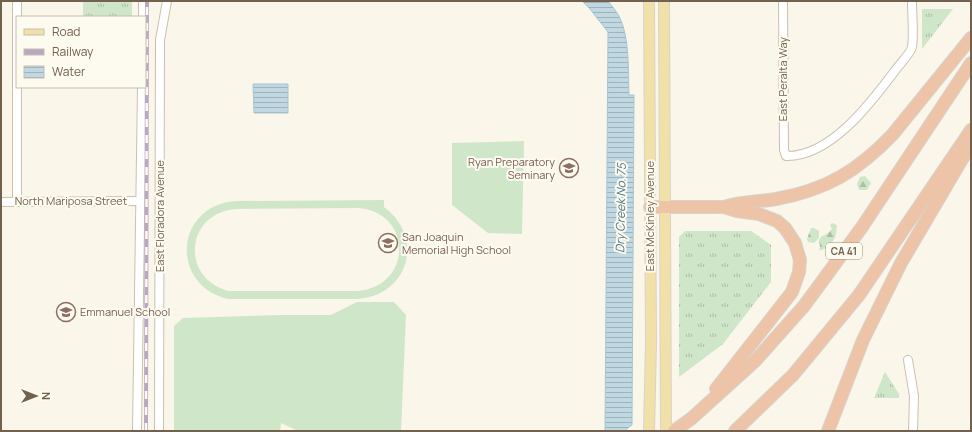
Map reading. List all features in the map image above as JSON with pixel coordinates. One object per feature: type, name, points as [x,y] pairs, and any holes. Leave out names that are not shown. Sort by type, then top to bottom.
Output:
[{"type":"highway","points":[[724,207],[736,203],[767,200],[810,191],[828,184],[858,166],[882,146],[893,134],[971,38]]},
{"type":"highway","name":"CA 41","points":[[674,431],[692,418],[755,361],[804,306],[862,226],[971,64]]},
{"type":"highway","points":[[735,431],[793,375],[859,295],[971,130]]},
{"type":"highway","points":[[828,431],[863,340],[901,263],[971,144]]},
{"type":"highway","points":[[650,207],[724,207],[737,211],[759,214],[777,221],[785,228],[793,239],[800,260],[799,272],[792,292],[785,303],[692,418]]},
{"type":"main road","name":"East McKinley Avenue","points":[[649,1],[649,431]]},
{"type":"main road","name":"East McKinley Avenue","points":[[664,1],[666,431]]},
{"type":"street","points":[[17,1],[17,16]]},
{"type":"street","points":[[143,1],[143,16]]},
{"type":"street","name":"East Floradora Avenue","points":[[159,431],[160,40],[167,1]]},
{"type":"street","name":"East Peralta Way","points":[[783,1],[784,150],[786,156],[800,155],[815,149],[843,130],[875,97],[912,49],[912,1]]},
{"type":"street","points":[[17,88],[17,202]]},
{"type":"street","name":"East Floradora Avenue","points":[[137,431],[142,88]]},
{"type":"street","name":"North Mariposa Street","points":[[1,202],[140,201]]},
{"type":"street","points":[[908,360],[914,396],[914,431]]},
{"type":"green space","points":[[83,1],[132,1],[132,16],[83,16]]},
{"type":"green space","points":[[922,9],[953,9],[922,49]]},
{"type":"green space","points":[[524,141],[522,234],[488,233],[452,205],[452,143]]},
{"type":"green space","points":[[865,176],[871,183],[867,190],[859,190],[857,184],[860,177]]},
{"type":"green space","points":[[384,200],[384,207],[397,219],[404,233],[407,248],[406,263],[399,276],[389,287],[375,295],[358,299],[228,299],[209,291],[196,278],[189,263],[187,246],[191,230],[201,216],[216,206],[236,201]],"holes":[[[358,208],[376,213],[389,222],[397,235],[399,249],[397,264],[389,276],[376,286],[358,291],[229,291],[213,284],[202,274],[196,261],[195,247],[198,234],[206,222],[219,213],[236,209]]]},
{"type":"green space","points":[[832,223],[837,225],[834,239],[826,248],[819,250],[819,240],[832,229],[830,225]]},
{"type":"green space","points":[[811,228],[819,231],[819,238],[814,243],[808,242],[807,239]]},
{"type":"green space","points":[[685,231],[751,231],[771,245],[771,282],[723,344],[679,377],[679,237]]},
{"type":"green space","points":[[357,302],[394,302],[406,315],[401,431],[298,431],[281,423],[280,431],[174,431],[174,326],[183,318],[331,315]]},
{"type":"green space","points":[[885,372],[899,394],[899,398],[874,398]]},
{"type":"water","name":"Dry Creek No. 75","points":[[582,1],[608,1],[619,16],[623,24],[627,44],[629,95],[634,95],[632,425],[624,431],[605,431],[608,32]]},
{"type":"water","points":[[253,84],[288,84],[288,113],[254,113]]},
{"type":"railway","points":[[146,431],[147,1]]},
{"type":"place","name":"Ryan Preparatory Seminary","points":[[569,168]]},
{"type":"place","name":"San Joaquin Memorial High School","points":[[388,243]]},
{"type":"place","name":"Emmanuel School","points":[[66,312]]}]
